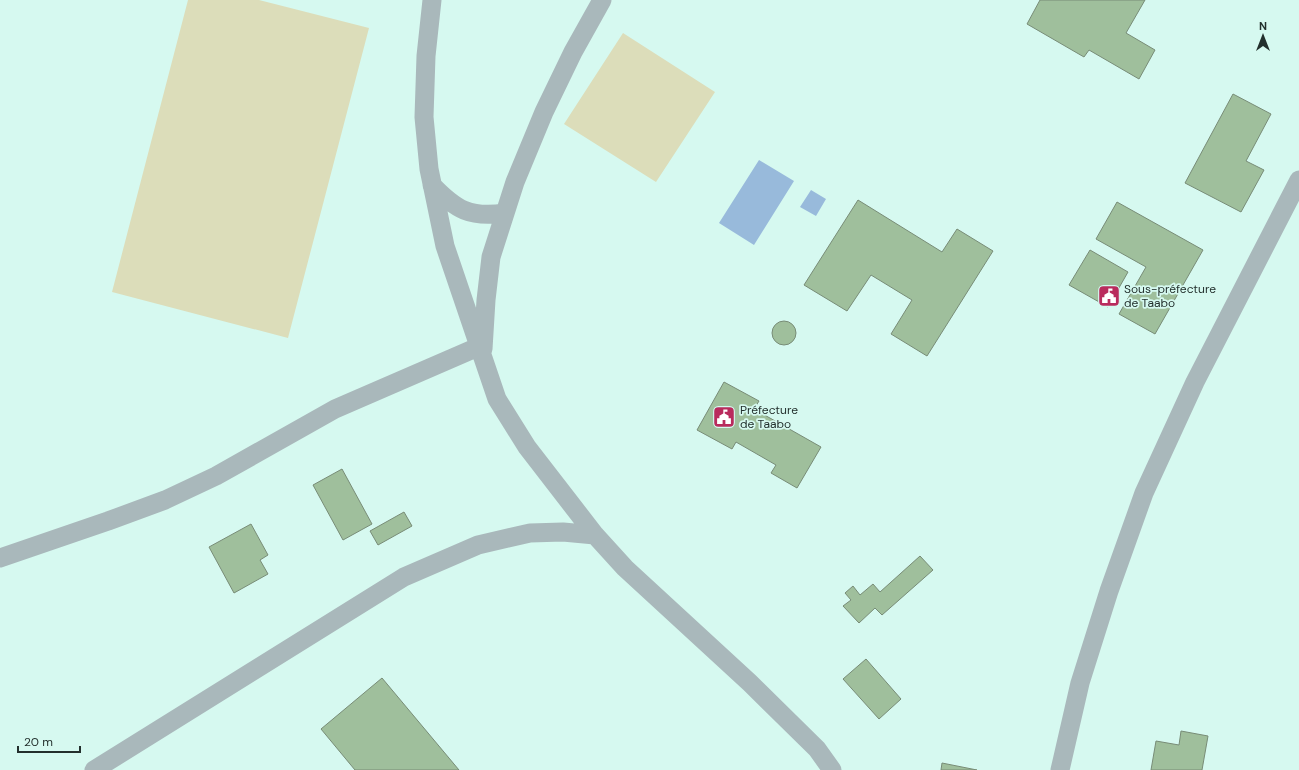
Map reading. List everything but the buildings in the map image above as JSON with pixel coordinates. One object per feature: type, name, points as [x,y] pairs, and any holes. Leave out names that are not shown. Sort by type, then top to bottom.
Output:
[{"type":"street","points":[[432,0],[426,56],[424,117],[429,169],[445,246],[497,399],[527,447],[595,535],[625,568],[750,683],[817,749],[832,770]]},
{"type":"street","points":[[480,352],[491,257],[515,182],[544,112],[573,52],[602,0]]},
{"type":"street","points":[[1060,770],[1080,683],[1109,591],[1144,493],[1195,382],[1299,180]]},
{"type":"street","points":[[432,185],[447,200],[460,209],[474,214],[490,215],[505,213]]},
{"type":"street","points":[[0,558],[165,500],[216,476],[335,409],[480,352]]},
{"type":"street","points":[[94,770],[404,578],[478,545],[530,533],[563,532],[595,535]]},
{"type":"green space","points":[[188,0],[259,0],[369,28],[288,338],[112,292]]},
{"type":"green space","points":[[623,33],[715,92],[656,182],[564,124]]},
{"type":"water","points":[[759,160],[794,181],[754,245],[719,223]]},
{"type":"water","points":[[811,190],[826,199],[816,216],[800,207]]},
{"type":"place","name":"Sous-préfecture de Taabo","points":[[1109,296]]},
{"type":"place","name":"Préfecture de Taabo","points":[[724,417]]}]
